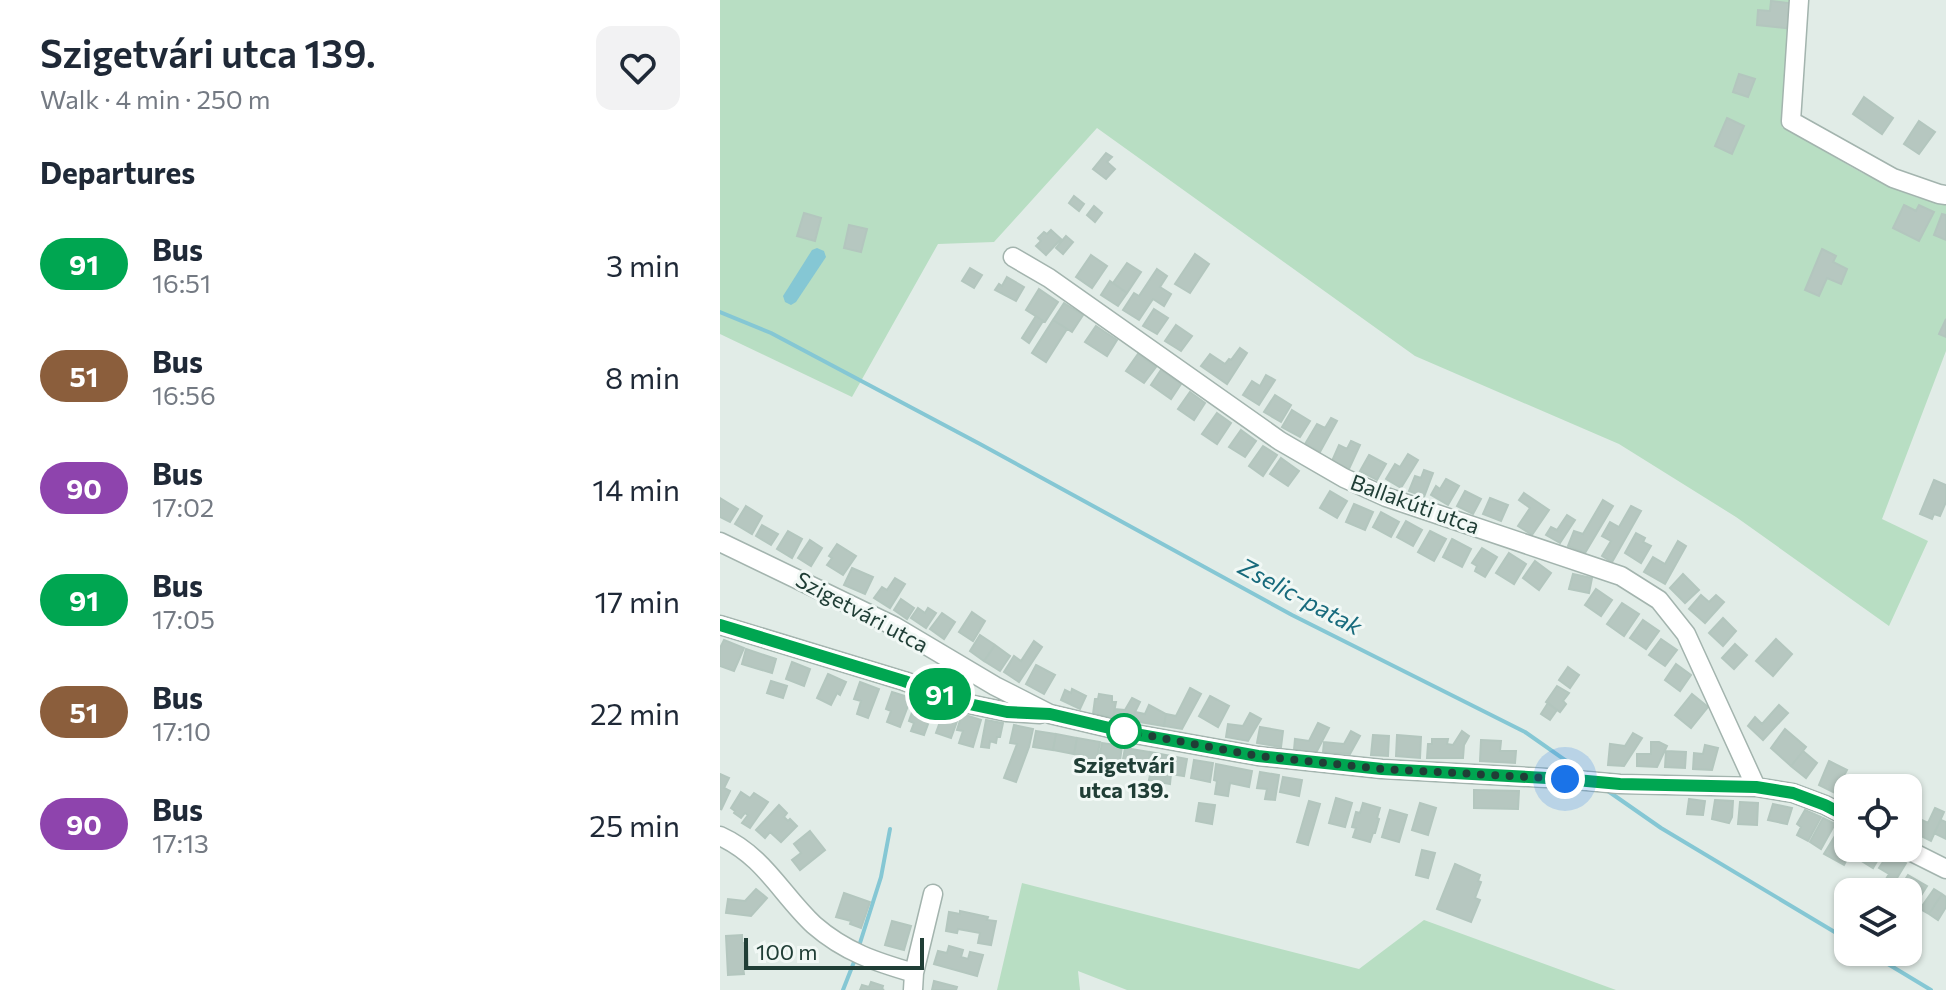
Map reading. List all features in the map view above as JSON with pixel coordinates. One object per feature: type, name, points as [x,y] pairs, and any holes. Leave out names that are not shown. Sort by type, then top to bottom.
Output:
[{"type":"street","points":[[1799,0],[1791,121],[1893,178],[1946,195]]},
{"type":"street","name":"Ballakúti utca","points":[[1013,257],[1049,278],[1280,441],[1344,478],[1386,497],[1621,576],[1659,600],[1686,634],[1756,787]]},
{"type":"street","name":"Szigetvári utca","points":[[720,542],[894,626],[995,686],[1050,714],[1135,734],[1258,756],[1382,769],[1620,784],[1756,787],[1793,793],[1834,810]]},
{"type":"street","points":[[720,625],[969,704],[1007,712],[1050,714]]},
{"type":"street","points":[[720,836],[737,844],[758,861],[814,924],[839,944],[913,982],[933,894]]},
{"type":"street","points":[[1922,857],[1946,869]]},
{"type":"green space","points":[[720,0],[1790,0],[1782,127],[1884,184],[1946,204],[1946,351],[1882,519],[1928,541],[1889,626],[1736,517],[1619,444],[1415,356],[1097,128],[994,242],[938,244],[852,397],[720,334]]},
{"type":"green space","points":[[1022,883],[1359,969],[1424,920],[1616,990],[1127,990],[1078,971],[1080,990],[997,990]]},
{"type":"water","points":[[817,248],[824,251],[826,257],[796,302],[791,305],[785,302],[783,296],[812,250]]},
{"type":"building","points":[[1771,1],[1796,4],[1793,29],[1757,25],[1758,10],[1770,11]]},
{"type":"building","points":[[1739,74],[1755,79],[1748,97],[1733,92]]},
{"type":"building","points":[[1864,97],[1893,118],[1882,134],[1853,114]]},
{"type":"building","points":[[1727,118],[1744,126],[1732,154],[1715,146]]},
{"type":"building","points":[[1919,121],[1935,132],[1919,154],[1904,144]]},
{"type":"building","points":[[1106,153],[1112,157],[1107,162],[1115,169],[1106,179],[1093,169]]},
{"type":"building","points":[[1074,196],[1084,204],[1079,211],[1069,203]]},
{"type":"building","points":[[1904,205],[1916,211],[1919,205],[1934,212],[1919,241],[1893,228]]},
{"type":"building","points":[[1094,206],[1102,213],[1095,222],[1087,215]]},
{"type":"building","points":[[804,213],[821,218],[815,241],[797,236]]},
{"type":"building","points":[[1942,214],[1946,215],[1946,240],[1934,235]]},
{"type":"building","points":[[849,225],[867,229],[861,252],[844,248]]},
{"type":"building","points":[[1051,230],[1061,239],[1046,255],[1036,246],[1041,241],[1038,238]]},
{"type":"building","points":[[1066,236],[1073,242],[1063,254],[1056,248]]},
{"type":"building","points":[[1822,249],[1836,256],[1833,262],[1847,269],[1841,284],[1827,278],[1819,296],[1805,290]]},
{"type":"building","points":[[1195,254],[1209,264],[1190,293],[1175,284]]},
{"type":"building","points":[[1091,255],[1107,266],[1092,288],[1076,277]]},
{"type":"building","points":[[1127,263],[1141,272],[1127,293],[1113,283]]},
{"type":"building","points":[[970,268],[982,275],[974,288],[962,281]]},
{"type":"building","points":[[1157,269],[1167,276],[1160,287],[1171,294],[1164,306],[1153,299],[1139,320],[1123,310],[1134,293],[1139,296]]},
{"type":"building","points":[[1007,277],[1024,287],[1016,301],[995,290],[999,284],[1002,286]]},
{"type":"building","points":[[1110,281],[1127,293],[1118,306],[1101,295]]},
{"type":"building","points":[[1039,289],[1058,302],[1045,322],[1026,310]]},
{"type":"building","points":[[1064,303],[1083,315],[1072,332],[1053,320]]},
{"type":"building","points":[[1154,309],[1168,318],[1157,334],[1143,326]]},
{"type":"building","points":[[1036,316],[1043,321],[1029,343],[1022,338]]},
{"type":"building","points":[[1946,319],[1946,337],[1939,334]]},
{"type":"building","points":[[1053,320],[1067,329],[1046,362],[1032,353]]},
{"type":"building","points":[[1176,325],[1192,336],[1181,351],[1165,341]]},
{"type":"building","points":[[1096,326],[1117,340],[1107,356],[1085,342]]},
{"type":"building","points":[[1240,348],[1247,353],[1227,384],[1201,366],[1210,354],[1225,364]]},
{"type":"building","points":[[1138,354],[1156,367],[1144,383],[1126,371]]},
{"type":"building","points":[[1161,370],[1181,384],[1171,399],[1151,385]]},
{"type":"building","points":[[1266,375],[1275,380],[1259,405],[1243,395],[1252,381],[1260,386]]},
{"type":"building","points":[[1190,392],[1205,403],[1194,420],[1178,409]]},
{"type":"building","points":[[1275,395],[1291,405],[1281,422],[1264,412]]},
{"type":"building","points":[[1292,410],[1310,421],[1300,437],[1282,427]]},
{"type":"building","points":[[1217,413],[1231,423],[1217,444],[1202,434]]},
{"type":"building","points":[[1331,418],[1337,421],[1320,452],[1305,444],[1317,424],[1325,428]]},
{"type":"building","points":[[1241,430],[1256,441],[1245,457],[1229,447]]},
{"type":"building","points":[[1351,441],[1360,445],[1349,469],[1332,461],[1339,445],[1347,449]]},
{"type":"building","points":[[1263,446],[1277,455],[1263,476],[1249,466]]},
{"type":"building","points":[[1408,454],[1418,460],[1401,488],[1386,479],[1395,464],[1400,467]]},
{"type":"building","points":[[1369,455],[1386,464],[1377,480],[1360,471]]},
{"type":"building","points":[[1281,458],[1299,471],[1288,486],[1270,474]]},
{"type":"building","points":[[1424,470],[1433,473],[1424,497],[1409,491],[1415,476],[1421,478]]},
{"type":"building","points":[[1446,479],[1459,486],[1448,505],[1431,495],[1436,486],[1440,489]]},
{"type":"building","points":[[1934,480],[1946,485],[1946,502],[1940,516],[1934,514],[1932,519],[1920,514]]},
{"type":"building","points":[[1330,491],[1347,501],[1337,518],[1320,508]]},
{"type":"building","points":[[1465,491],[1481,499],[1473,514],[1457,506]]},
{"type":"building","points":[[1524,493],[1549,510],[1532,535],[1518,526],[1530,508],[1519,500]]},
{"type":"building","points":[[720,498],[738,509],[730,522],[720,517]]},
{"type":"building","points":[[1490,498],[1508,505],[1501,521],[1483,514]]},
{"type":"building","points":[[1603,500],[1613,506],[1585,553],[1568,546],[1574,531],[1583,534]]},
{"type":"building","points":[[1354,504],[1373,512],[1365,530],[1346,522]]},
{"type":"building","points":[[746,506],[762,516],[752,534],[735,524]]},
{"type":"building","points":[[1631,506],[1641,511],[1612,562],[1602,556],[1611,541],[1602,536],[1610,522],[1619,527]]},
{"type":"building","points":[[1381,512],[1399,522],[1391,537],[1373,527]]},
{"type":"building","points":[[1567,515],[1575,520],[1560,543],[1546,535],[1551,527],[1557,530]]},
{"type":"building","points":[[1406,521],[1422,530],[1413,546],[1397,537]]},
{"type":"building","points":[[762,525],[778,534],[771,545],[756,536]]},
{"type":"building","points":[[788,531],[802,539],[792,558],[777,549]]},
{"type":"building","points":[[1430,531],[1446,539],[1434,561],[1418,552]]},
{"type":"building","points":[[1636,533],[1651,546],[1641,563],[1625,553]]},
{"type":"building","points":[[1452,539],[1471,549],[1462,567],[1443,557]]},
{"type":"building","points":[[810,540],[822,548],[811,566],[798,558]]},
{"type":"building","points":[[1678,541],[1686,546],[1665,584],[1644,572],[1653,557],[1665,564]]},
{"type":"building","points":[[837,544],[856,556],[843,575],[827,565]]},
{"type":"building","points":[[1482,548],[1497,557],[1485,577],[1475,571],[1477,566],[1472,563]]},
{"type":"building","points":[[1509,553],[1526,564],[1514,584],[1496,573]]},
{"type":"building","points":[[1535,561],[1551,573],[1539,590],[1523,578]]},
{"type":"building","points":[[852,568],[873,577],[865,594],[844,585]]},
{"type":"building","points":[[1573,574],[1592,578],[1589,593],[1569,589]]},
{"type":"building","points":[[1683,574],[1699,590],[1685,603],[1670,588]]},
{"type":"building","points":[[895,578],[905,584],[890,608],[874,598],[882,587],[887,590]]},
{"type":"building","points":[[1596,589],[1612,600],[1601,616],[1585,605]]},
{"type":"building","points":[[1701,595],[1709,602],[1716,595],[1724,602],[1705,623],[1689,609]]},
{"type":"building","points":[[901,599],[914,608],[907,619],[894,610]]},
{"type":"building","points":[[1622,603],[1639,614],[1624,636],[1607,624]]},
{"type":"building","points":[[918,608],[925,613],[928,608],[936,613],[926,628],[911,618]]},
{"type":"building","points":[[972,612],[985,621],[973,641],[959,632]]},
{"type":"building","points":[[942,613],[955,622],[944,639],[930,629]]},
{"type":"building","points":[[1723,618],[1736,631],[1723,646],[1709,633]]},
{"type":"building","points":[[1643,620],[1659,631],[1646,649],[1630,638]]},
{"type":"building","points":[[980,635],[995,645],[984,661],[970,651]]},
{"type":"building","points":[[1661,639],[1677,650],[1665,666],[1649,655]]},
{"type":"building","points":[[1776,639],[1792,654],[1773,676],[1756,661]]},
{"type":"building","points":[[724,640],[744,648],[734,671],[720,666],[720,648]]},
{"type":"building","points":[[1034,641],[1042,647],[1019,682],[1004,672],[1014,656],[1021,661]]},
{"type":"building","points":[[1735,644],[1747,655],[1734,669],[1722,658]]},
{"type":"building","points":[[995,645],[1010,656],[1000,671],[984,661]]},
{"type":"building","points":[[746,649],[776,659],[772,673],[742,664]]},
{"type":"building","points":[[792,662],[810,669],[804,686],[786,679]]},
{"type":"building","points":[[1676,664],[1691,675],[1680,691],[1665,680]]},
{"type":"building","points":[[1036,665],[1055,675],[1044,694],[1026,684]]},
{"type":"building","points":[[1568,667],[1579,675],[1570,688],[1559,680]]},
{"type":"building","points":[[828,674],[846,682],[831,705],[817,698]]},
{"type":"building","points":[[771,681],[787,686],[783,698],[767,693]]},
{"type":"building","points":[[860,682],[879,689],[868,718],[857,714],[861,701],[854,699]]},
{"type":"building","points":[[1557,686],[1569,693],[1560,712],[1546,702]]},
{"type":"building","points":[[1190,688],[1201,694],[1182,729],[1164,726],[1166,714],[1176,716]]},
{"type":"building","points":[[1072,689],[1086,696],[1080,709],[1061,700],[1065,690],[1071,693]]},
{"type":"building","points":[[892,692],[911,698],[900,727],[887,722],[891,711],[886,709]]},
{"type":"building","points":[[1099,694],[1112,696],[1112,702],[1116,702],[1113,717],[1093,714]]},
{"type":"building","points":[[1692,694],[1708,707],[1691,728],[1675,715]]},
{"type":"building","points":[[1210,696],[1229,706],[1218,727],[1199,716]]},
{"type":"building","points":[[917,698],[935,705],[924,735],[911,731],[914,723],[909,721]]},
{"type":"building","points":[[1132,698],[1140,702],[1133,721],[1113,717],[1115,709],[1125,710]]},
{"type":"building","points":[[1548,703],[1557,710],[1550,720],[1541,714]]},
{"type":"building","points":[[1149,705],[1166,714],[1164,726],[1133,721],[1135,712],[1145,714]]},
{"type":"building","points":[[1779,705],[1788,713],[1763,740],[1748,726],[1755,717],[1762,724]]},
{"type":"building","points":[[945,708],[960,713],[951,738],[936,733]]},
{"type":"building","points":[[1250,713],[1261,719],[1248,741],[1226,737],[1228,724],[1243,726]]},
{"type":"building","points":[[962,714],[981,720],[973,747],[959,743],[963,731],[957,730]]},
{"type":"building","points":[[986,720],[1003,723],[1000,737],[997,737],[996,743],[990,741],[989,748],[981,747]]},
{"type":"building","points":[[1318,723],[1329,728],[1316,753],[1294,750],[1295,739],[1309,741]]},
{"type":"building","points":[[1014,725],[1033,729],[1016,782],[1004,778],[1017,744],[1010,743]]},
{"type":"building","points":[[1260,727],[1283,731],[1281,747],[1257,743]]},
{"type":"building","points":[[1785,729],[1806,747],[1791,766],[1771,748]]},
{"type":"building","points":[[1036,731],[1056,734],[1053,750],[1033,747]]},
{"type":"building","points":[[1351,731],[1360,736],[1350,754],[1323,752],[1324,742],[1344,744]]},
{"type":"building","points":[[1462,731],[1469,736],[1464,745],[1463,758],[1427,758],[1428,744],[1432,744],[1432,739],[1448,739],[1447,744],[1453,745]]},
{"type":"building","points":[[1633,733],[1642,738],[1624,766],[1608,765],[1610,744],[1625,746]]},
{"type":"building","points":[[1056,734],[1077,738],[1074,754],[1053,750]]},
{"type":"building","points":[[1373,735],[1389,736],[1388,756],[1371,755]]},
{"type":"building","points":[[1397,735],[1421,737],[1420,758],[1396,756]]},
{"type":"building","points":[[1077,738],[1100,742],[1095,769],[1082,767],[1084,756],[1074,754]]},
{"type":"building","points":[[1481,740],[1501,741],[1500,751],[1516,751],[1515,763],[1480,761]]},
{"type":"building","points":[[1651,742],[1667,746],[1657,767],[1637,766],[1637,754],[1651,754]]},
{"type":"building","points":[[1102,743],[1122,746],[1119,768],[1098,764]]},
{"type":"building","points":[[1705,745],[1718,748],[1712,770],[1693,769],[1694,753],[1703,754]]},
{"type":"building","points":[[1125,748],[1150,752],[1147,770],[1122,765]]},
{"type":"building","points":[[1666,751],[1686,752],[1685,768],[1665,767]]},
{"type":"building","points":[[1803,751],[1817,763],[1806,778],[1791,766]]},
{"type":"building","points":[[1150,752],[1187,759],[1184,776],[1171,774],[1170,784],[1149,780]]},
{"type":"building","points":[[1194,760],[1213,763],[1210,782],[1191,778]]},
{"type":"building","points":[[1829,761],[1847,770],[1845,774],[1834,774],[1834,792],[1819,785]]},
{"type":"building","points":[[1216,764],[1252,771],[1249,787],[1230,783],[1228,796],[1215,794]]},
{"type":"building","points":[[1260,772],[1279,775],[1275,800],[1265,799],[1267,789],[1257,788]]},
{"type":"building","points":[[720,774],[729,778],[724,788],[730,791],[721,810]]},
{"type":"building","points":[[1283,777],[1302,780],[1299,796],[1280,792]]},
{"type":"building","points":[[1474,790],[1519,791],[1518,809],[1474,808]]},
{"type":"building","points":[[741,792],[750,798],[754,793],[768,802],[750,828],[742,823],[748,815],[745,813],[741,818],[731,808]]},
{"type":"building","points":[[1336,798],[1352,803],[1345,827],[1329,823]]},
{"type":"building","points":[[1689,799],[1705,801],[1703,815],[1687,814]]},
{"type":"building","points":[[1715,800],[1733,801],[1729,823],[1712,819]]},
{"type":"building","points":[[1309,801],[1320,804],[1308,845],[1297,842]]},
{"type":"building","points":[[1740,802],[1758,803],[1757,825],[1738,824]]},
{"type":"building","points":[[1199,803],[1215,805],[1212,824],[1196,821]]},
{"type":"building","points":[[1363,803],[1380,808],[1370,842],[1353,837],[1356,812],[1360,813]]},
{"type":"building","points":[[1420,803],[1436,808],[1428,835],[1412,830]]},
{"type":"building","points":[[1773,804],[1792,808],[1787,824],[1768,820]]},
{"type":"building","points":[[779,805],[787,813],[784,817],[797,826],[781,842],[770,832],[765,838],[756,830]]},
{"type":"building","points":[[1935,808],[1944,812],[1931,841],[1922,836],[1922,820],[1928,823]]},
{"type":"building","points":[[1390,810],[1407,815],[1399,842],[1382,837]]},
{"type":"building","points":[[1805,810],[1821,817],[1808,841],[1797,835],[1801,827],[1797,824]]},
{"type":"building","points":[[1823,818],[1834,824],[1821,849],[1810,842]]},
{"type":"building","points":[[1941,820],[1946,822],[1946,839],[1934,833]]},
{"type":"building","points":[[810,831],[825,850],[800,870],[792,860],[801,853],[794,844]]},
{"type":"building","points":[[1834,838],[1834,860],[1824,854]]},
{"type":"building","points":[[1422,850],[1435,853],[1428,878],[1416,875]]},
{"type":"building","points":[[1863,862],[1877,862],[1873,868]]},
{"type":"building","points":[[1883,862],[1906,863],[1897,878],[1887,878],[1889,874],[1879,868]]},
{"type":"building","points":[[1455,864],[1480,875],[1478,881],[1481,882],[1475,898],[1480,900],[1471,922],[1437,909]]},
{"type":"building","points":[[756,889],[767,898],[751,916],[726,913],[728,899],[745,901]]},
{"type":"building","points":[[1934,889],[1942,894],[1929,914],[1922,910]]},
{"type":"building","points":[[844,893],[870,902],[861,928],[836,917]]},
{"type":"building","points":[[1942,894],[1946,897],[1946,907],[1938,920],[1929,914]]},
{"type":"building","points":[[960,911],[996,921],[991,945],[978,943],[980,933],[958,929],[957,933],[946,931],[949,912],[960,914]]},
{"type":"building","points":[[892,921],[911,926],[904,950],[885,945]]},
{"type":"building","points":[[742,935],[742,943],[747,943],[748,967],[743,967],[744,974],[728,975],[726,936]]},
{"type":"building","points":[[949,946],[963,950],[961,957],[968,959],[970,952],[983,955],[977,976],[934,964],[938,951],[947,953]]},
{"type":"building","points":[[934,981],[957,987],[956,990],[932,990]]},
{"type":"building","points":[[871,982],[883,986],[884,990],[860,990],[862,985],[869,987]]},
{"type":"waterway","name":"Zselic-patak","points":[[720,312],[771,333],[1292,615],[1525,732],[1585,774]]},
{"type":"waterway","name":"Zselic-patak","points":[[1605,789],[1661,828],[1834,932]]},
{"type":"waterway","points":[[860,943],[881,877],[890,829]]},
{"type":"waterway","points":[[843,990],[854,962]]},
{"type":"waterway","name":"Zselic-patak","points":[[1891,966],[1931,990]]},
{"type":"bus line","name":"91","points":[[720,625],[969,704],[1007,712],[1050,714],[1135,734],[1258,756],[1382,769],[1620,784],[1756,787],[1793,793],[1834,810]]},
{"type":"place","name":"Szigetvári utca 139.","points":[[1124,731]]},
{"type":"route","points":[[1124,731],[1258,756],[1382,769],[1565,779]]}]
